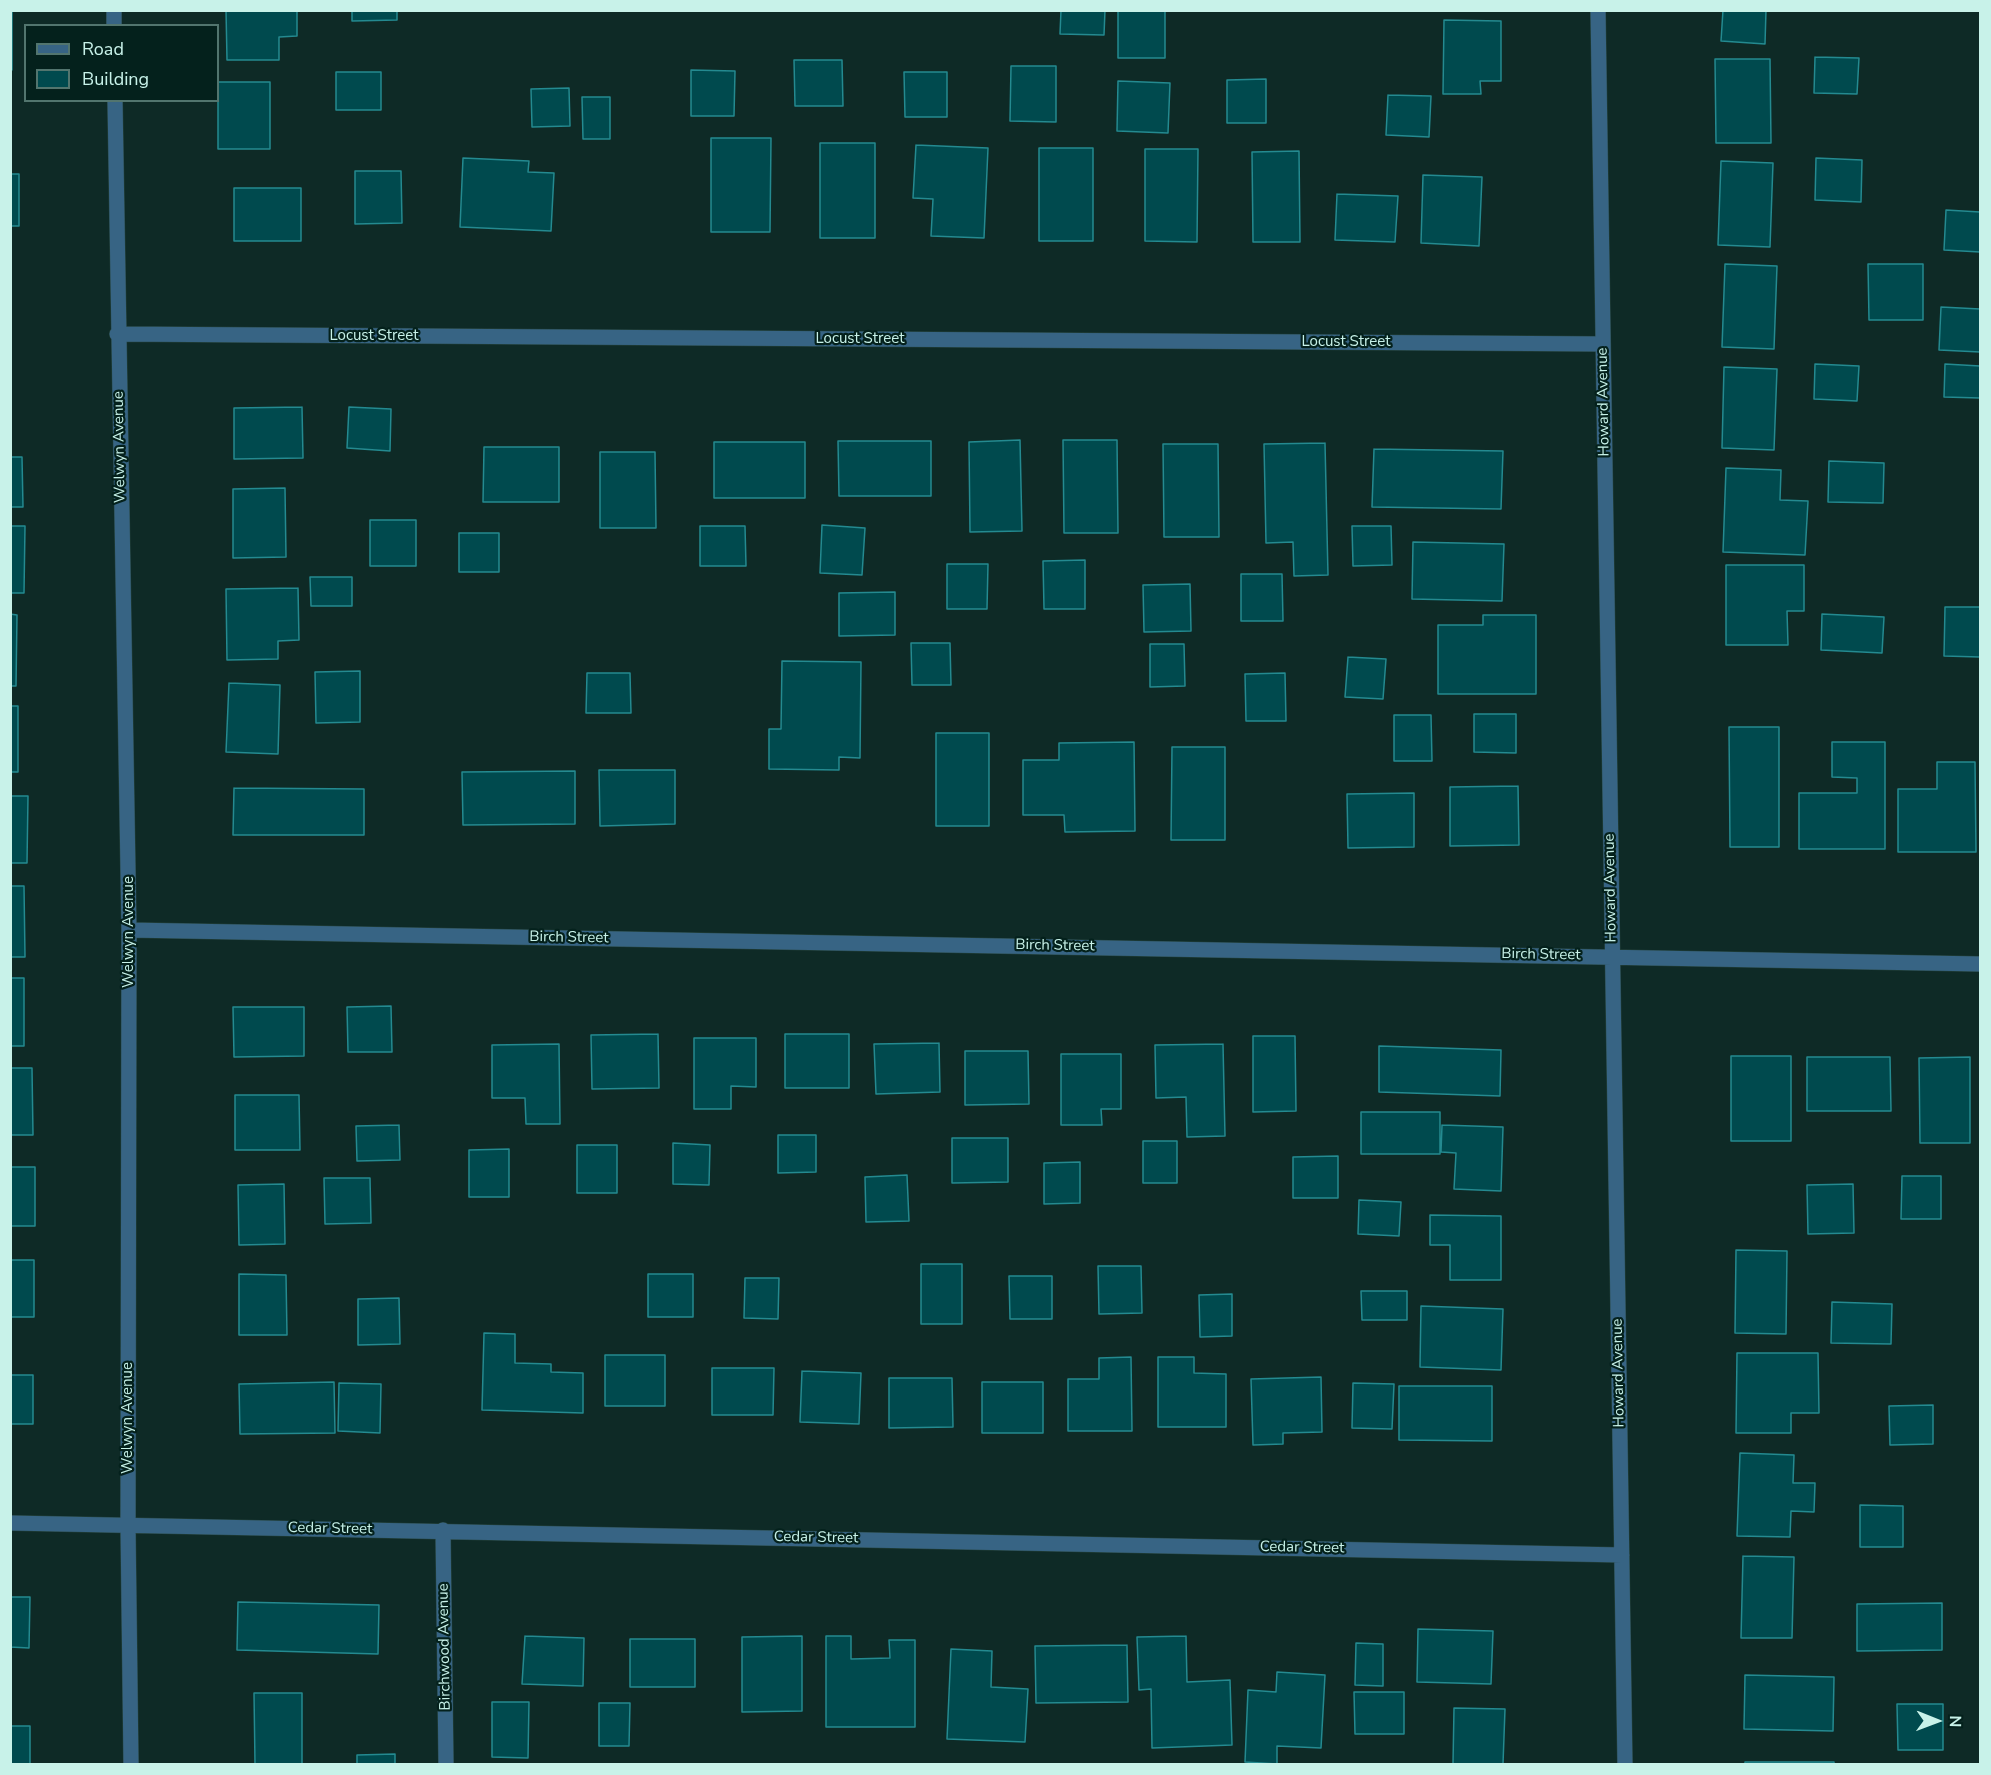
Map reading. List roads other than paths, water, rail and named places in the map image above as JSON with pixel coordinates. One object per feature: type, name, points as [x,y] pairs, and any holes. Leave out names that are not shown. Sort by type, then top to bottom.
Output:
[{"type":"street","name":"Howard Avenue","points":[[1598,10],[1625,1764]]},
{"type":"street","name":"Welwyn Avenue","points":[[115,102],[117,334],[129,930],[128,1526],[131,1764]]},
{"type":"street","name":"Locust Street","points":[[117,334],[1603,344]]},
{"type":"street","name":"Birch Street","points":[[129,930],[1980,964]]},
{"type":"street","name":"Cedar Street","points":[[10,1523],[1622,1555]]},
{"type":"street","name":"Birchwood Avenue","points":[[443,1530],[446,1764]]}]
